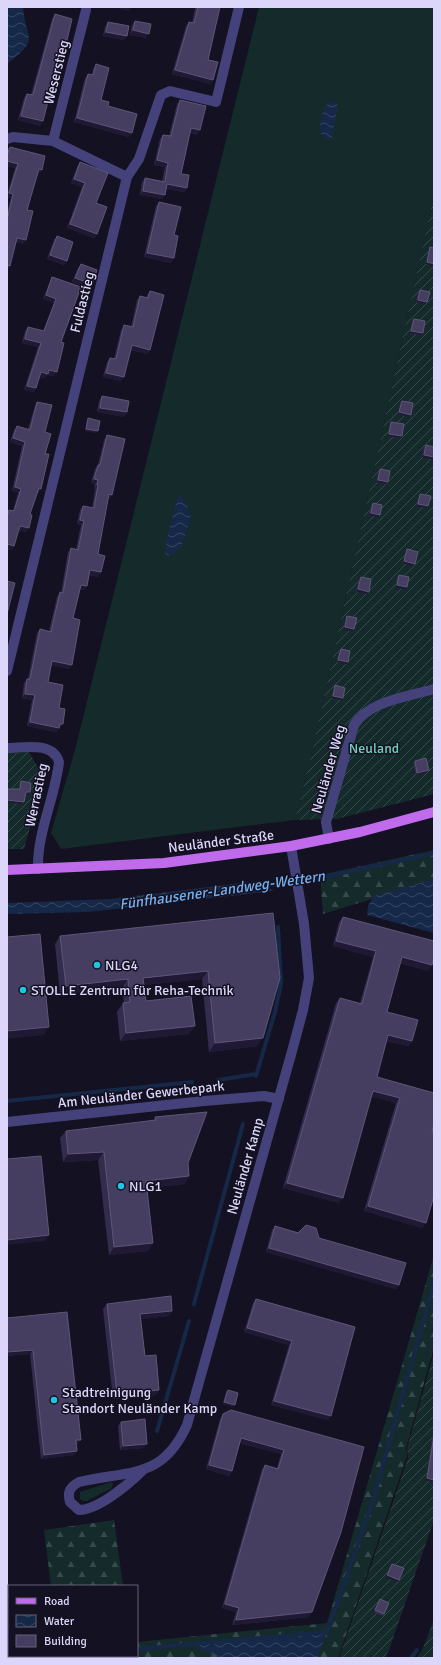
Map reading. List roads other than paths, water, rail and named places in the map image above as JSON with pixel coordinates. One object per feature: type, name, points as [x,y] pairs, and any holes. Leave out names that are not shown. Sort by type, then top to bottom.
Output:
[{"type":"main road","name":"Neuländer Straße","points":[[7,870],[164,863],[291,846],[329,839],[434,812]]},
{"type":"street","name":"Fuldastieg","points":[[7,671],[127,177],[139,159],[161,95],[170,91],[216,102],[239,7]]},
{"type":"street","name":"Weserstieg","points":[[53,141],[86,10]]},
{"type":"street","points":[[7,139],[13,137],[53,141],[127,177]]},
{"type":"street","name":"Neuländer Weg","points":[[329,839],[326,822],[354,725],[359,717],[365,711],[383,703],[434,690]]},
{"type":"street","name":"Werrastieg","points":[[7,748],[45,748],[56,754],[59,762],[42,832],[38,869]]},
{"type":"street","name":"Neuländer Kamp","points":[[142,1471],[131,1482],[93,1508],[80,1510],[70,1502],[69,1491],[72,1486],[79,1482],[142,1471],[154,1466],[169,1455],[180,1441],[187,1425],[303,1010],[309,978],[300,899],[291,846]]},
{"type":"street","name":"Am Neuländer Gewerbepark","points":[[7,1122],[204,1101],[264,1096],[278,1099]]},
{"type":"water","points":[[7,7],[23,7],[29,39],[28,44],[18,56],[7,64]]},
{"type":"water","points":[[330,102],[335,102],[338,106],[332,136],[331,139],[327,140],[321,134],[320,126],[323,113]]},
{"type":"water","points":[[180,495],[187,506],[191,517],[182,544],[175,553],[168,556],[165,553],[167,538],[178,496]]},
{"type":"water","points":[[434,879],[434,933],[367,915],[368,906],[374,896]]},
{"type":"water","points":[[258,881],[274,891],[88,912],[7,914],[7,903],[110,899]]},
{"type":"water","points":[[327,1632],[317,1658],[223,1658],[197,1648],[194,1645]]},
{"type":"waterway","name":"Fünfhausener-Landweg-Wettern","points":[[260,886],[305,881],[434,853]]},
{"type":"waterway","points":[[256,1076],[275,1012],[281,984],[278,927]]},
{"type":"waterway","points":[[218,1080],[256,1074]]},
{"type":"waterway","points":[[7,1101],[192,1082]]},
{"type":"waterway","points":[[194,1304],[243,1124]]},
{"type":"waterway","points":[[138,1649],[327,1632],[372,1504],[434,1283]]},
{"type":"waterway","points":[[157,1431],[189,1321]]},
{"type":"waterway","points":[[411,1658],[417,1650]]},
{"type":"waterway","points":[[46,1658],[54,1657]]},
{"type":"place","name":"NLG4","points":[[97,965]]},
{"type":"place","name":"STOLLE Zentrum für Reha-Technik","points":[[23,990]]},
{"type":"place","name":"NLG1","points":[[121,1186]]},
{"type":"place","name":"Stadtreinigung Standort Neuländer Kamp","points":[[54,1400]]},
{"type":"park label","name":"Neuland","points":[[374,748]]}]
